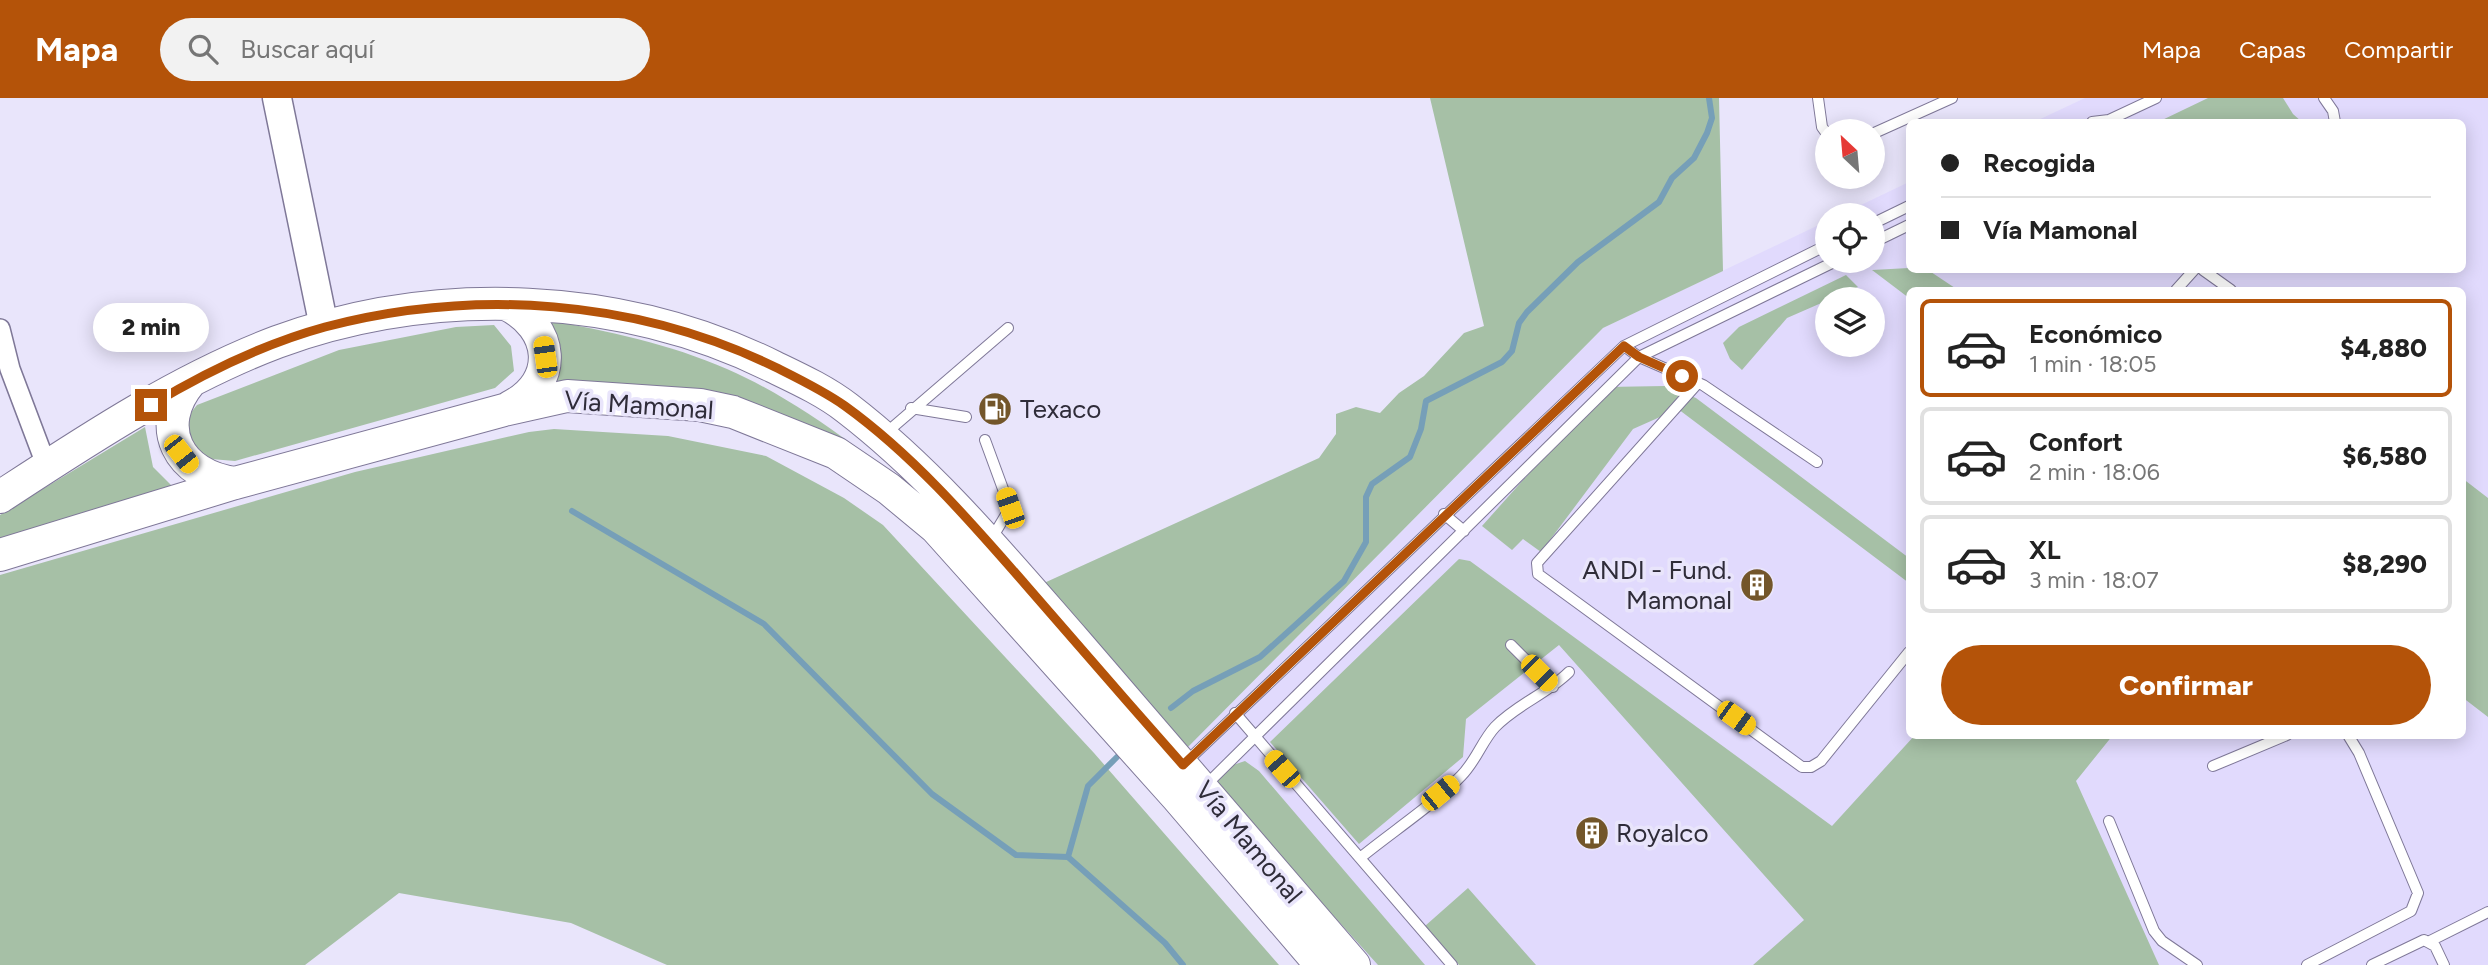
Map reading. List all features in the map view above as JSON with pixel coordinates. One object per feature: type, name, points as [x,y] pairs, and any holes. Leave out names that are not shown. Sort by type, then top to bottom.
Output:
[{"type":"main road","name":"Vía Mamonal","points":[[0,498],[192,380],[279,342],[324,327],[384,314],[506,304],[599,311],[712,338],[845,406],[945,497],[989,543],[1193,776],[1354,965]]},
{"type":"main road","points":[[505,410],[533,390],[542,374],[545,357],[542,340],[534,324],[522,312],[506,304]]},
{"type":"main road","points":[[192,380],[175,407],[175,439],[191,466],[204,476],[235,483]]},
{"type":"main road","name":"Vía Mamonal","points":[[0,555],[235,483],[505,410],[567,396],[700,405],[733,412],[836,453],[889,489],[936,528],[973,566],[1321,965]]},
{"type":"street","points":[[277,98],[324,327]]},
{"type":"street","points":[[0,329],[10,369],[47,467]]},
{"type":"lane","points":[[1818,98],[1821,119]]},
{"type":"lane","points":[[1885,128],[1952,98]]},
{"type":"lane","points":[[2111,119],[2156,98]]},
{"type":"lane","points":[[2324,98],[2333,111],[2334,119]]},
{"type":"lane","points":[[1885,218],[1906,207]]},
{"type":"lane","points":[[1885,237],[1906,226]]},
{"type":"lane","points":[[1193,776],[1235,713],[1624,346],[1815,251]]},
{"type":"lane","points":[[1802,257],[1810,274]]},
{"type":"lane","points":[[1193,776],[1253,736],[1464,531],[1605,387],[1639,357],[1815,272]]},
{"type":"lane","points":[[2179,287],[2190,273]]},
{"type":"lane","points":[[2207,273],[2227,287]]},
{"type":"lane","points":[[882,437],[911,408],[1007,328]]},
{"type":"lane","points":[[1624,346],[1639,357],[1698,383],[1817,462]]},
{"type":"lane","points":[[1698,383],[1537,563],[1538,574],[1802,766],[1811,767],[1821,761],[1906,656]]},
{"type":"lane","points":[[911,408],[966,417]]},
{"type":"lane","points":[[985,440],[1010,508],[989,543]]},
{"type":"lane","points":[[1444,514],[1464,531]]},
{"type":"lane","points":[[1511,645],[1553,687]]},
{"type":"lane","points":[[1360,858],[1460,777],[1479,755],[1493,729],[1513,711],[1553,687],[1569,672]]},
{"type":"lane","points":[[1235,713],[1452,965]]},
{"type":"lane","points":[[2213,766],[2277,739]]},
{"type":"lane","points":[[2307,965],[2411,911],[2418,893],[2360,753],[2351,739]]},
{"type":"lane","points":[[2109,821],[2154,931],[2162,941],[2197,965]]},
{"type":"lane","points":[[2372,965],[2424,940],[2430,941],[2488,912]]},
{"type":"lane","points":[[2430,941],[2444,965]]},
{"type":"shaded area","points":[[2085,98],[2488,98],[2488,965],[1374,965],[1186,749],[1603,328],[1815,227],[1815,273],[1885,273],[1885,203],[1865,203],[1906,183],[1906,273],[2466,273],[2466,119],[2040,119]]},
{"type":"green space","points":[[1430,98],[1719,98],[1723,271],[1603,328],[1186,749],[1044,583],[1319,458],[1336,434],[1336,414],[1356,407],[1380,413],[1399,393],[1424,376],[1464,333],[1484,326]]},
{"type":"green space","points":[[2208,98],[2283,98],[2299,119],[2164,119]]},
{"type":"green space","points":[[1906,268],[1906,273],[1932,273],[1954,287],[1906,287],[1906,296],[1876,273],[1885,273],[1885,269]]},
{"type":"green space","points":[[1846,275],[1858,287],[1821,287]]},
{"type":"green space","points":[[1815,290],[1815,306],[1787,318],[1742,370],[1730,359],[1723,343],[1739,327]]},
{"type":"green space","points":[[547,320],[661,345],[705,360],[756,383],[811,415],[940,510],[798,429],[550,394],[561,348]]},
{"type":"green space","points":[[494,325],[511,346],[514,371],[495,388],[235,461],[211,459],[194,453],[185,420],[197,405],[339,350],[456,327]]},
{"type":"green space","points":[[1665,386],[1696,398],[1906,556],[1906,581],[1678,409],[1633,429],[1541,552],[1523,539],[1512,550],[1482,526],[1606,387]]},
{"type":"green space","points":[[145,427],[153,467],[177,491],[0,541],[0,515]]},
{"type":"green space","points":[[554,429],[668,436],[766,456],[844,498],[883,525],[1094,753],[1279,965],[667,965],[571,923],[399,893],[305,965],[0,965],[0,575],[355,472],[529,432]]},
{"type":"green space","points":[[2466,481],[2488,498],[2488,717],[2466,700]]},
{"type":"green space","points":[[1459,559],[1470,561],[1832,826],[1911,739],[2110,739],[2076,781],[2159,965],[1753,965],[1804,920],[1559,645],[1466,719],[1463,757],[1359,844],[1270,742]]},
{"type":"green space","points":[[1245,761],[1259,771],[1425,965],[1378,965],[1216,786],[1224,768]]},
{"type":"green space","points":[[1468,888],[1536,965],[1459,965],[1425,926]]},
{"type":"waterway","points":[[1171,708],[1193,691],[1260,657],[1344,581],[1366,542],[1366,497],[1372,484],[1410,457],[1421,429],[1426,401],[1502,362],[1512,351],[1519,323],[1527,312],[1578,262],[1659,202],[1672,178],[1694,158],[1707,133],[1712,118],[1709,98]]},
{"type":"waterway","points":[[572,511],[764,624],[932,794],[1016,855],[1068,857],[1165,943],[1183,965]]},
{"type":"waterway","points":[[1068,857],[1088,786],[1117,757]]},
{"type":"place","name":"Texaco","points":[[995,409]]},
{"type":"place","name":"ANDI - Fund. Mamonal","points":[[1757,585]]},
{"type":"place","name":"Royalco","points":[[1592,833]]},
{"type":"route","points":[[151,405],[192,380],[279,342],[324,327],[384,314],[444,306],[543,305],[599,311],[712,338],[823,393],[845,406],[882,437],[989,543],[1183,765],[1444,514],[1624,346],[1639,357],[1682,376]]}]
